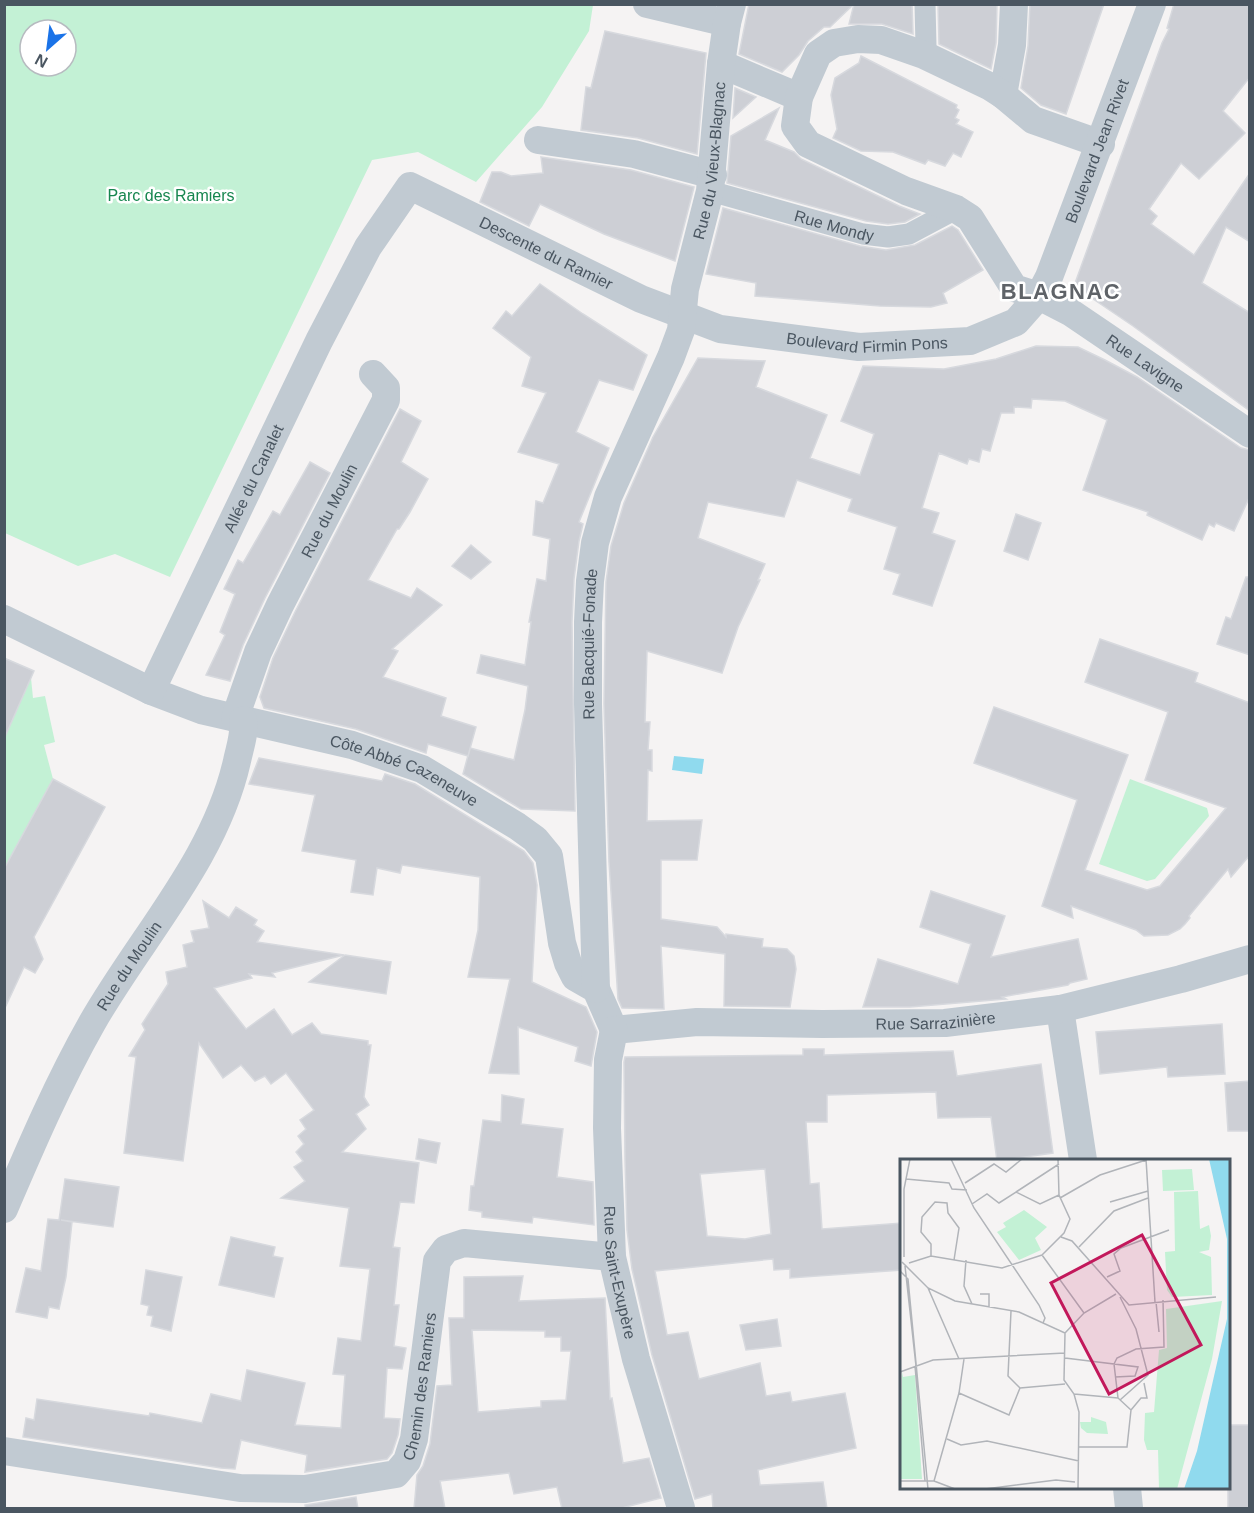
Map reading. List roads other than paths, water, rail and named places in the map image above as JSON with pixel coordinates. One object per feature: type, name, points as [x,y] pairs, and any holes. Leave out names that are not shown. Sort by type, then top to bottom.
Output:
[{"type":"street","points":[[646,4],[730,14]]},
{"type":"street","points":[[924,55],[927,46],[925,4]]},
{"type":"street","points":[[1003,95],[1012,45],[1014,4]]},
{"type":"street","name":"Boulevard Jean Rivet","points":[[1039,296],[1049,277],[1101,144],[1152,4]]},
{"type":"street","name":"Rue du Vieux-Blagnac","points":[[682,316],[685,289],[711,183],[721,64],[730,14]]},
{"type":"street","points":[[956,209],[906,191],[808,144],[795,126],[799,97],[818,54],[834,43],[858,39],[881,40],[924,55],[989,86],[1033,120],[1101,144]]},
{"type":"street","points":[[721,64],[799,97]]},
{"type":"street","points":[[538,140],[634,154],[711,183]]},
{"type":"street","name":"Rue Mondy","points":[[711,183],[862,234],[888,237],[909,234],[956,209]]},
{"type":"street","name":"Descente du Ramier","points":[[410,186],[641,299],[682,316]]},
{"type":"street","name":"Allée du Canalet","points":[[151,691],[319,341],[368,247],[410,186]]},
{"type":"street","name":"Rue Lavigne","points":[[956,209],[969,218],[1014,288],[1039,296],[1070,312],[1250,435]]},
{"type":"street","name":"Boulevard Firmin Pons","points":[[682,316],[720,329],[870,347],[970,341],[1016,321],[1039,296]]},
{"type":"street","name":"Rue Bacquié-Fonade","points":[[596,989],[588,704],[590,581],[596,543],[608,497],[671,357],[681,330],[682,316]]},
{"type":"street","name":"Rue du Moulin","points":[[4,1209],[35,1137],[92,1023],[185,878],[218,818],[234,774],[244,729],[239,719],[258,652],[279,604],[386,400],[386,388],[374,374]]},
{"type":"street","points":[[4,619],[151,691],[201,710],[239,719]]},
{"type":"street","name":"Côte Abbé Cazeneuve","points":[[239,719],[352,745],[422,769],[535,839],[549,856],[562,944],[568,963],[575,977],[596,989]]},
{"type":"street","name":"Rue Sarrazinière","points":[[614,1030],[697,1022],[945,1023],[1060,1009],[1250,959]]},
{"type":"street","points":[[596,989],[614,1030]]},
{"type":"street","points":[[1060,1009],[1083,1159]]},
{"type":"street","name":"Rue Saint-Exupère","points":[[614,1030],[608,1060],[607,1128],[612,1257],[636,1359],[681,1509]]},
{"type":"street","name":"Chemin des Ramiers","points":[[4,1451],[240,1488],[305,1489],[396,1474],[407,1461],[414,1439],[437,1261],[447,1249],[464,1243],[612,1257]]},
{"type":"street","points":[[1127,1489],[1129,1509]]},
{"type":"water","points":[[674,756],[704,759],[702,774],[672,770]]},
{"type":"district","name":"BLAGNAC","points":[[1061,291]]},
{"type":"park label","name":"Parc des Ramiers","points":[[171,195]]}]
